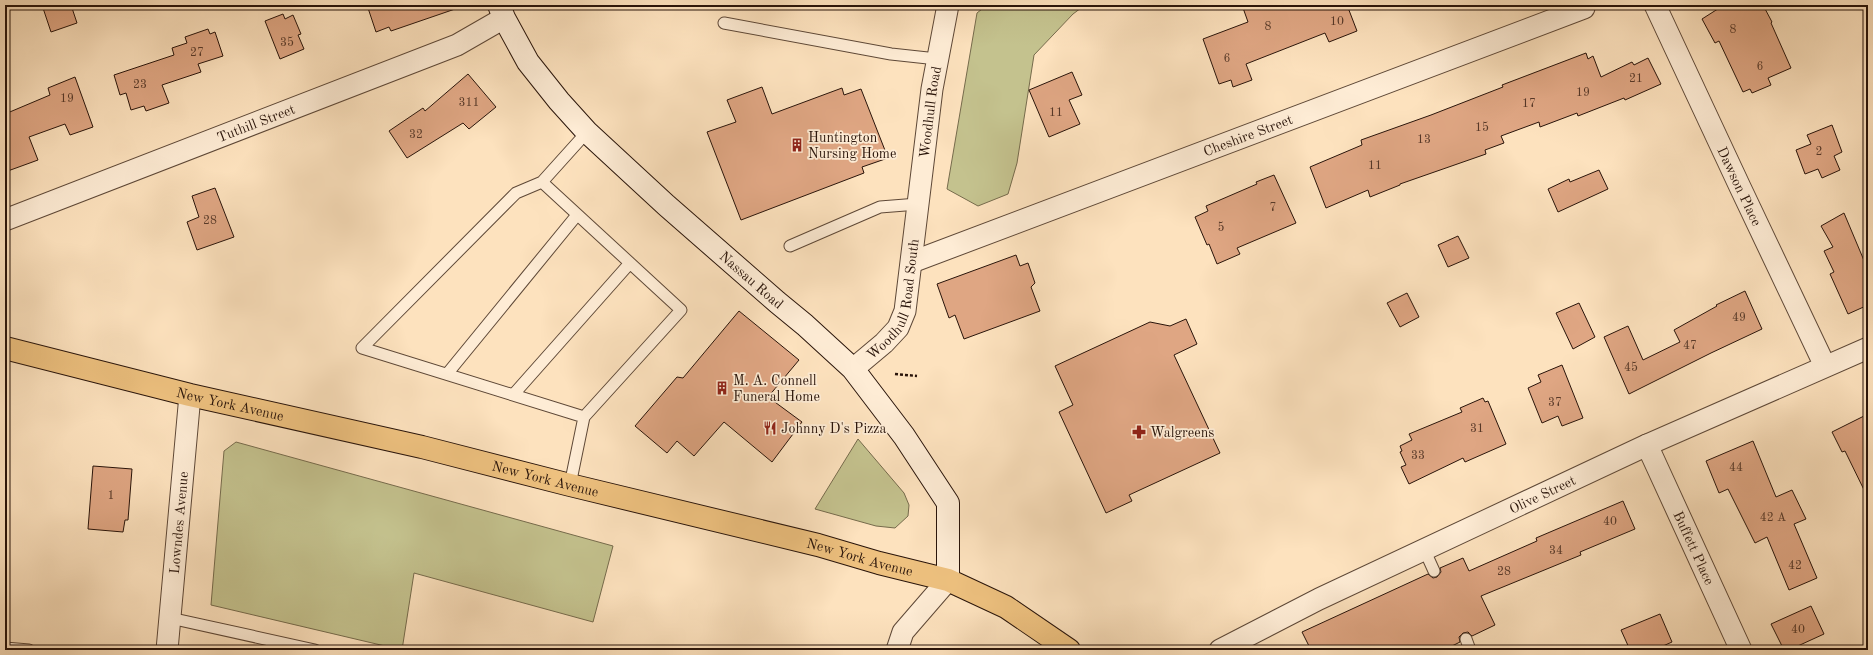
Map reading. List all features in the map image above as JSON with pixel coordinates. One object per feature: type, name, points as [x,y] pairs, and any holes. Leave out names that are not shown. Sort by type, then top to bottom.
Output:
[{"type":"main road","name":"Nassau Road","points":[[501,12],[528,62],[559,101],[587,132],[666,205],[776,302],[805,325],[853,369],[904,436],[948,503],[948,580]]},
{"type":"main road","name":"New York Avenue","points":[[5,348],[190,395],[422,447],[570,485],[808,542],[948,580],[1006,607],[1069,650]]},
{"type":"street","name":"Woodhull Road","points":[[917,212],[937,59],[948,5]]},
{"type":"street","name":"Dawson Place","points":[[1655,5],[1825,366]]},
{"type":"street","name":"Cheshire Street","points":[[912,262],[1584,8]]},
{"type":"street","name":"Tuthill Street","points":[[5,220],[457,45],[501,12]]},
{"type":"street","name":"Woodhull Road South","points":[[853,369],[884,343],[898,328],[905,311],[917,212]]},
{"type":"street","name":"Olive Street","points":[[1230,648],[1319,599],[1648,445],[1868,348]]},
{"type":"street","name":"Lowndes Avenue","points":[[168,650],[190,395]]},
{"type":"street","name":"Buffett Place","points":[[1648,445],[1742,650]]},
{"type":"street","points":[[897,650],[903,632],[948,580]]},
{"type":"lane","points":[[724,22],[891,54],[937,59]]},
{"type":"lane","points":[[584,417],[362,348],[516,193],[542,182],[587,132]]},
{"type":"lane","points":[[542,182],[681,310],[584,417],[570,485]]},
{"type":"lane","points":[[790,246],[880,207],[917,212]]},
{"type":"lane","points":[[447,374],[577,214]]},
{"type":"lane","points":[[512,395],[630,263]]},
{"type":"lane","points":[[1424,550],[1434,571]]},
{"type":"lane","points":[[170,618],[315,650]]},
{"type":"lane","points":[[1466,639],[1470,650]]},
{"type":"lane","points":[[5,648],[28,650]]},
{"type":"path","points":[[895,374],[917,376]]},
{"type":"shaded area","points":[[987,5],[1085,5],[1073,14],[1034,55],[1017,163],[1008,194],[978,206],[947,189],[977,13]]},
{"type":"shaded area","points":[[858,439],[904,493],[909,505],[908,516],[895,528],[876,526],[815,509]]},
{"type":"shaded area","points":[[236,442],[613,546],[593,622],[414,573],[402,650],[211,605],[224,451]]},
{"type":"building","points":[[42,5],[71,5],[77,23],[51,32]]},
{"type":"building","points":[[367,5],[458,5],[458,8],[391,31],[389,27],[376,32]]},
{"type":"building","points":[[1242,5],[1347,5],[1357,31],[1329,42],[1325,33],[1246,64],[1252,80],[1233,87],[1231,80],[1219,84],[1203,39],[1248,22]]},
{"type":"building","points":[[1724,5],[1763,5],[1772,22],[1771,23],[1791,68],[1768,78],[1771,85],[1752,93],[1750,89],[1743,92],[1719,41],[1715,43],[1702,19]]},
{"type":"building","points":[[283,14],[285,19],[293,15],[301,34],[298,35],[304,49],[280,59],[265,21]]},
{"type":"building","points":[[208,29],[210,34],[215,32],[223,56],[198,64],[201,72],[162,85],[169,103],[146,111],[144,106],[131,110],[126,93],[120,95],[114,75],[174,55],[172,48],[187,43],[185,37]]},
{"type":"building","points":[[1586,53],[1588,59],[1593,56],[1601,77],[1632,62],[1634,65],[1648,58],[1661,84],[1625,100],[1624,98],[1578,116],[1577,113],[1540,127],[1539,122],[1501,136],[1504,143],[1485,150],[1486,154],[1400,184],[1370,197],[1368,190],[1326,208],[1310,167],[1362,145],[1361,140],[1431,115],[1503,87],[1502,85]]},
{"type":"building","points":[[1072,72],[1082,95],[1069,100],[1080,124],[1049,137],[1029,90]]},
{"type":"building","points":[[468,74],[496,107],[469,129],[463,123],[407,158],[389,131],[423,108],[425,111]]},
{"type":"building","points":[[75,77],[93,127],[70,135],[65,124],[29,137],[38,160],[5,172],[5,114],[50,95],[48,88]]},
{"type":"building","name":"Huntington Nursing Home","points":[[762,87],[772,114],[842,88],[844,95],[861,89],[888,158],[862,167],[864,173],[741,220],[707,132],[736,122],[727,100]]},
{"type":"building","points":[[1832,125],[1842,152],[1834,156],[1840,170],[1822,178],[1818,169],[1805,174],[1796,150],[1811,144],[1807,135]]},
{"type":"building","points":[[1599,170],[1608,189],[1558,212],[1548,189],[1569,179],[1570,182]]},
{"type":"building","points":[[1274,175],[1296,223],[1237,248],[1240,254],[1217,264],[1209,244],[1207,245],[1195,217],[1208,211],[1206,206]]},
{"type":"building","points":[[215,188],[234,237],[197,250],[187,222],[199,217],[192,196]]},
{"type":"building","points":[[1844,213],[1868,270],[1868,305],[1848,314],[1830,274],[1834,272],[1824,251],[1833,247],[1821,226]]},
{"type":"building","points":[[1458,236],[1469,258],[1448,267],[1438,245]]},
{"type":"building","points":[[1016,255],[1020,266],[1028,263],[1035,283],[1031,287],[1040,311],[964,339],[955,315],[949,318],[937,284]]},
{"type":"building","points":[[1745,291],[1762,329],[1629,394],[1604,337],[1628,326],[1643,360],[1680,342],[1674,330],[1717,306],[1716,305]]},
{"type":"building","points":[[1407,293],[1419,317],[1400,327],[1387,303]]},
{"type":"building","points":[[1579,303],[1595,337],[1573,349],[1556,313]]},
{"type":"building","name":"M. A. Connell Funeral Home","points":[[739,311],[799,360],[768,397],[802,422],[772,462],[724,422],[694,456],[677,441],[667,453],[635,426],[677,377],[683,378]]},
{"type":"building","name":"Walgreens","points":[[1186,319],[1197,344],[1174,355],[1220,453],[1129,495],[1132,501],[1106,513],[1059,412],[1073,405],[1055,366],[1150,322],[1170,326]]},
{"type":"building","points":[[1562,365],[1583,418],[1562,426],[1558,416],[1542,423],[1528,388],[1541,382],[1538,375]]},
{"type":"building","points":[[1483,398],[1485,402],[1488,401],[1506,444],[1465,462],[1463,458],[1409,484],[1401,467],[1406,465],[1400,452],[1402,451],[1400,446],[1412,440],[1409,434],[1462,412],[1460,408]]},
{"type":"building","points":[[1868,414],[1868,498],[1845,451],[1842,452],[1832,432]]},
{"type":"building","points":[[1753,441],[1776,497],[1792,490],[1806,519],[1794,524],[1817,578],[1789,590],[1767,537],[1755,543],[1728,489],[1719,493],[1706,461]]},
{"type":"building","points":[[93,466],[132,469],[128,520],[125,520],[123,532],[88,529]]},
{"type":"building","points":[[1623,501],[1635,529],[1580,552],[1581,555],[1481,596],[1495,625],[1472,636],[1468,632],[1463,633],[1459,637],[1460,642],[1444,650],[1311,650],[1302,632],[1428,574],[1433,578],[1437,577],[1441,572],[1440,568],[1463,558],[1469,571],[1537,541],[1536,538]]},
{"type":"building","points":[[1811,606],[1824,634],[1789,650],[1784,650],[1771,624]]},
{"type":"building","points":[[1660,614],[1672,642],[1654,650],[1630,650],[1621,630]]},
{"type":"place","name":"Huntington Nursing Home","points":[[797,145]]},
{"type":"place","name":"M. A. Connell Funeral Home","points":[[722,388]]},
{"type":"place","name":"Johnny D's Pizza","points":[[770,428]]},
{"type":"place","name":"Walgreens","points":[[1139,432]]}]
